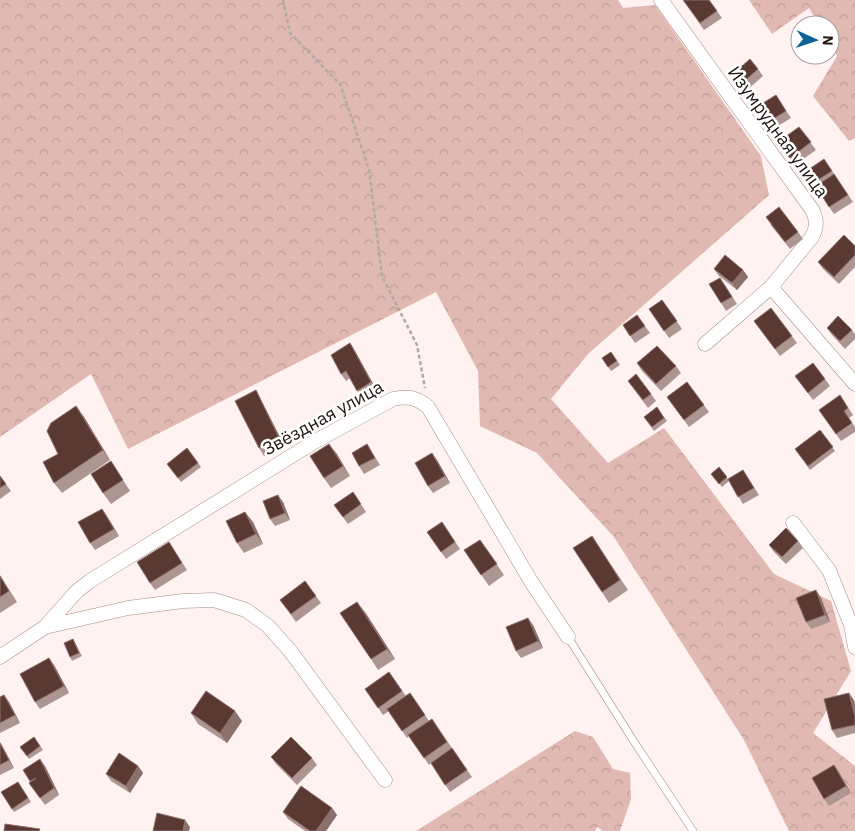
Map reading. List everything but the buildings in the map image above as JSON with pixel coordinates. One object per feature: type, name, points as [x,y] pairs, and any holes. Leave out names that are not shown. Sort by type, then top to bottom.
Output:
[{"type":"street","name":"Изумрудная улица","points":[[661,0],[813,211],[816,220],[816,229],[812,237],[771,287],[705,344]]},
{"type":"street","points":[[771,287],[855,384]]},
{"type":"street","name":"Звёздная улица","points":[[45,627],[76,591],[90,581],[314,442],[393,399],[407,396],[419,400],[428,407]]},
{"type":"street","points":[[428,407],[532,583],[568,637]]},
{"type":"street","points":[[793,523],[829,570],[851,625],[855,647]]},
{"type":"street","points":[[0,657],[45,627],[128,608],[183,601],[214,600],[246,610],[268,626],[291,652],[385,780]]},
{"type":"lane","points":[[568,637],[693,831]]},
{"type":"path","points":[[284,0],[290,33],[340,84],[369,169],[382,276],[418,345],[428,407]]},
{"type":"green space","points":[[0,0],[618,0],[623,8],[655,5],[761,156],[769,195],[588,354],[551,399],[608,463],[664,428],[774,574],[831,601],[851,671],[813,733],[855,766],[855,831],[789,831],[744,740],[614,537],[537,453],[480,426],[478,371],[436,292],[128,449],[91,374],[0,437]]},
{"type":"green space","points":[[749,0],[855,0],[855,138],[849,141],[813,96],[832,65],[840,65],[840,15],[813,15],[809,8],[799,15],[790,15],[790,21],[772,34]]},
{"type":"green space","points":[[575,731],[593,737],[613,769],[630,773],[631,799],[620,831],[603,831],[597,827],[595,831],[416,831]]}]
